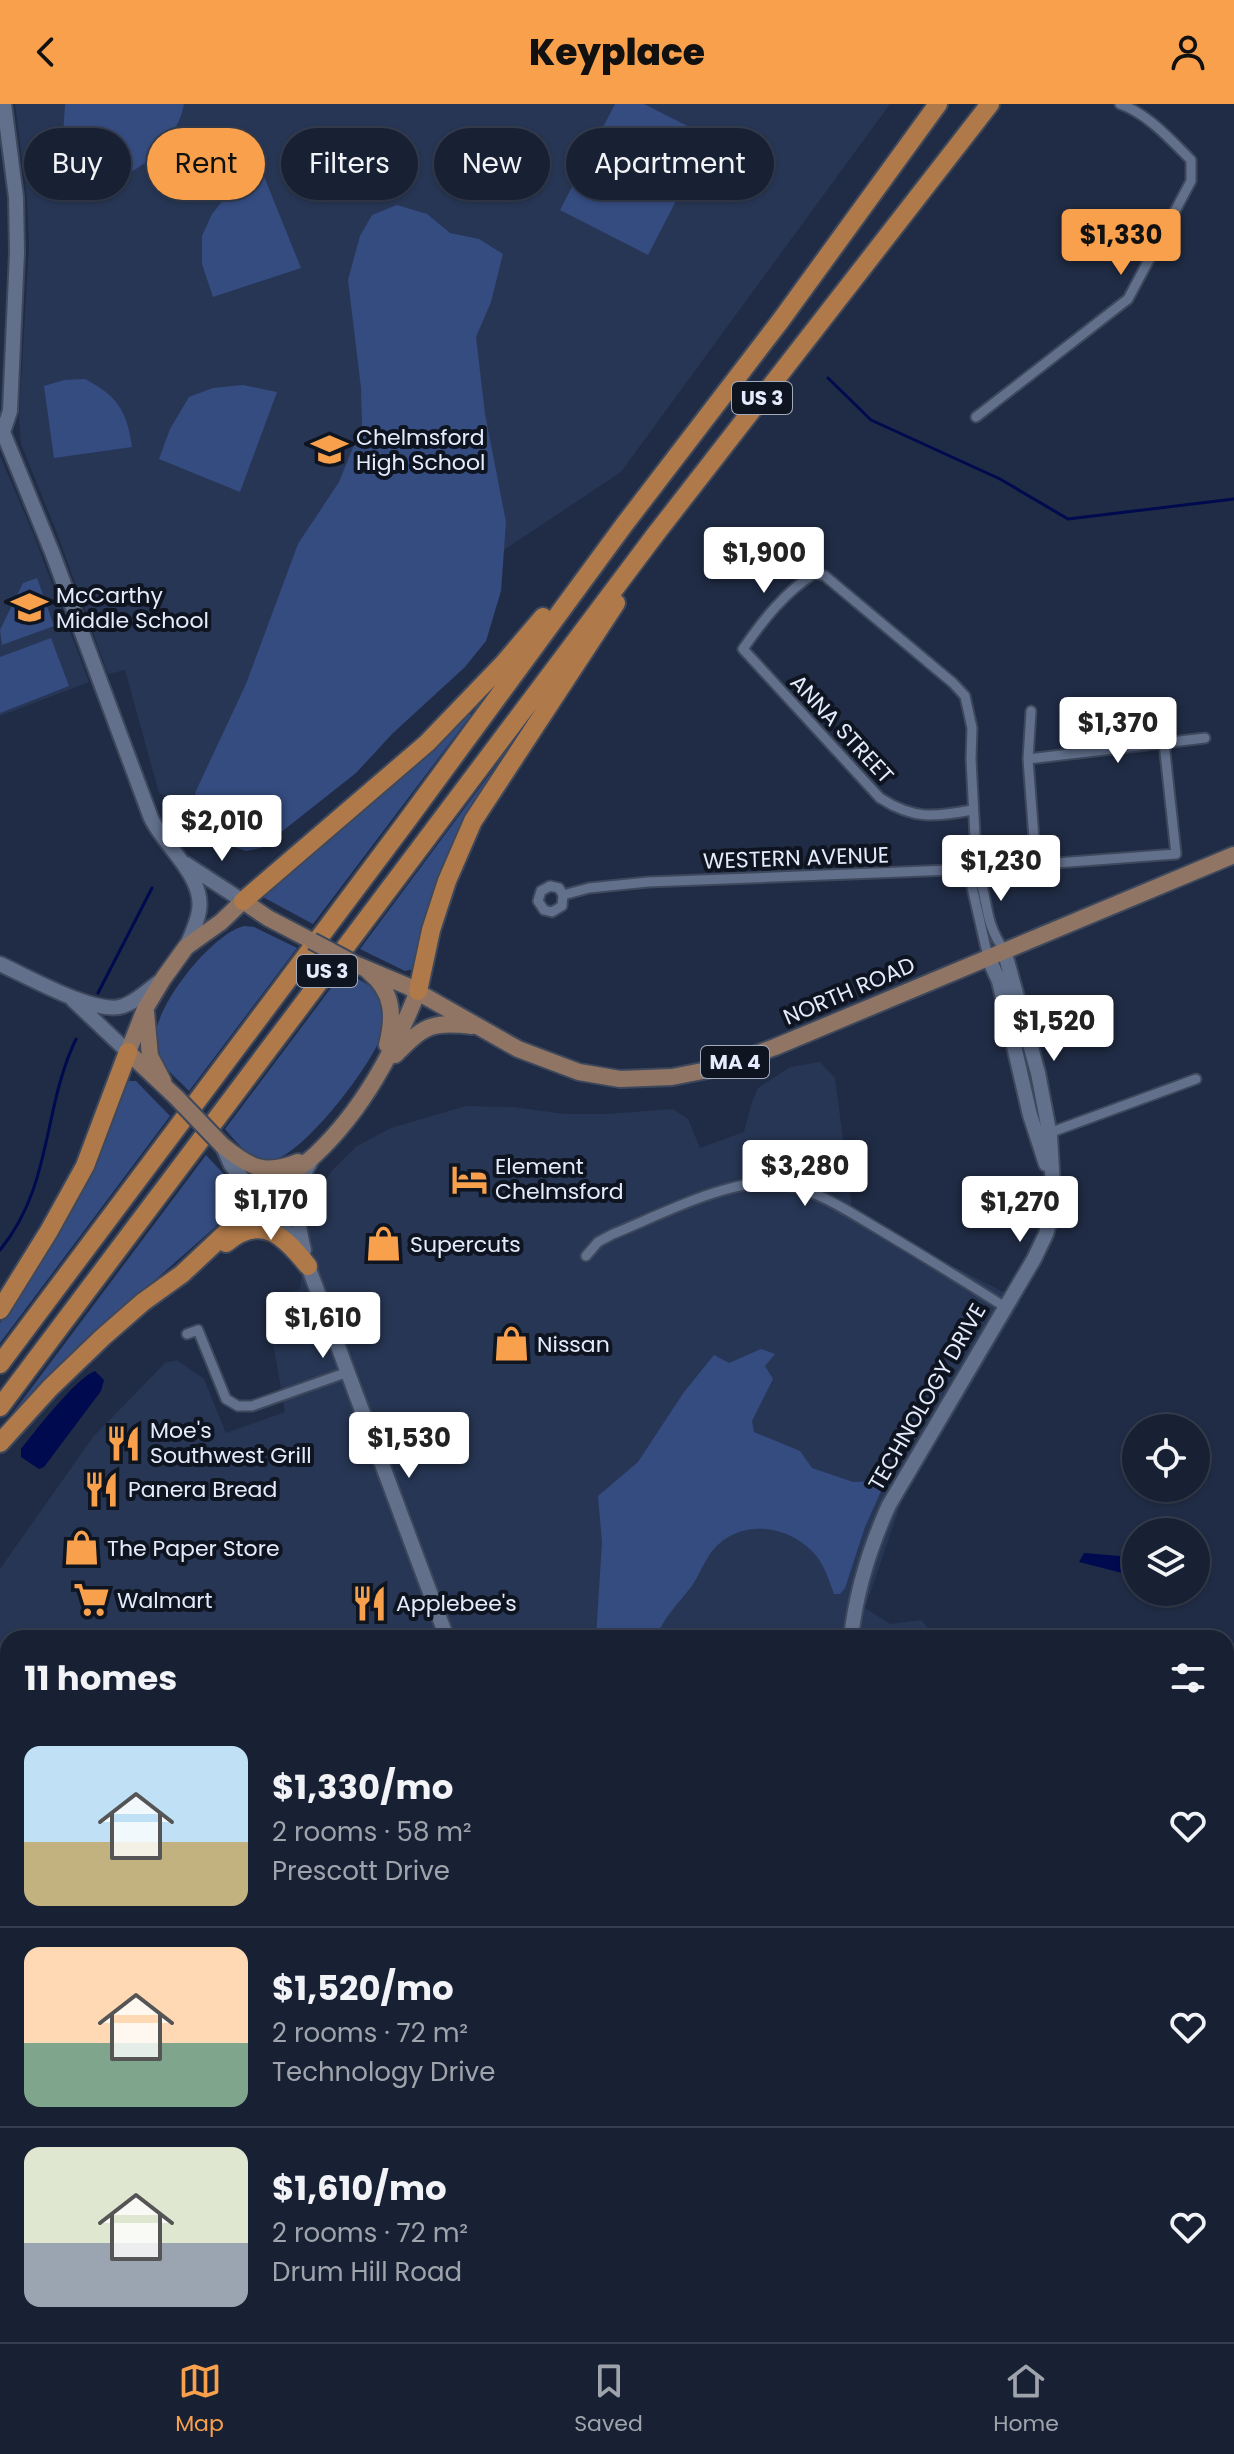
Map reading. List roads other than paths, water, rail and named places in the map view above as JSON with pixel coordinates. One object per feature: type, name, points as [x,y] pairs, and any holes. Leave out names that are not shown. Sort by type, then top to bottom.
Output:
[{"type":"highway","name":"US 3","points":[[0,1364],[624,525],[781,320],[938,104]]},
{"type":"highway","name":"US 3","points":[[0,1407],[655,535],[990,104]]},
{"type":"highway","points":[[243,901],[438,732],[503,664],[624,525]]},
{"type":"highway","points":[[418,991],[435,918],[473,821],[602,626],[655,535]]},
{"type":"highway","points":[[0,1310],[85,1166],[128,1052]]},
{"type":"highway","points":[[0,1443],[50,1388],[103,1337],[196,1261],[262,1199]]},
{"type":"highway","points":[[196,1261],[240,1232],[256,1229],[284,1238],[308,1266]]},
{"type":"main road","points":[[4,104],[16,197],[17,252],[10,411],[1,429],[52,552],[143,799],[160,836],[191,875],[200,896],[197,920],[186,947]]},
{"type":"main road","name":"NORTH ROAD","points":[[418,991],[451,1009],[473,1026],[546,1062],[620,1079],[672,1077],[718,1068],[775,1047],[1234,855]]},
{"type":"main road","points":[[179,860],[243,901]]},
{"type":"main road","name":"MA 4","points":[[0,964],[70,997],[103,1008],[113,1008],[135,1000],[163,979],[186,947],[221,922],[243,901],[361,967],[418,991]]},
{"type":"main road","name":"TECHNOLOGY DRIVE","points":[[853,1630],[873,1540],[889,1505],[1046,1234],[1054,1205],[1049,1133],[1038,1073],[996,953]]},
{"type":"main road","name":"TECHNOLOGY DRIVE","points":[[996,953],[999,981],[1030,1115],[1052,1184]]},
{"type":"main road","points":[[361,967],[383,987],[392,1006],[391,1028],[381,1069]]},
{"type":"main road","points":[[128,1052],[145,1009],[163,979]]},
{"type":"main road","points":[[381,1069],[398,1039],[418,991]]},
{"type":"main road","name":"MA 4","points":[[70,997],[171,1091],[222,1145],[242,1161],[265,1169],[286,1167],[314,1155],[355,1109],[381,1069]]},
{"type":"main road","points":[[145,1009],[150,1056],[171,1091]]},
{"type":"main road","name":"NORTH ROAD","points":[[381,1069],[420,1030],[428,1026],[445,1023],[473,1026]]},
{"type":"main road","points":[[222,1145],[231,1165],[262,1199],[308,1266]]},
{"type":"main road","points":[[262,1199],[314,1155]]},
{"type":"main road","points":[[314,1155],[300,1182],[295,1203],[308,1266],[444,1630]]},
{"type":"street","points":[[976,417],[1128,299],[1191,181],[1191,160],[1161,131],[1120,104]]},
{"type":"street","name":"ANNA STREET","points":[[815,573],[825,576],[965,696],[972,728],[972,810],[932,817],[900,811],[880,798],[743,649],[764,619],[801,582],[815,573]]},
{"type":"street","points":[[1031,711],[1028,759],[1036,866]]},
{"type":"street","points":[[1028,759],[1205,738]]},
{"type":"street","name":"WESTERN AVENUE","points":[[563,895],[589,888],[648,882],[1036,866],[1176,854],[1164,743]]},
{"type":"street","points":[[972,810],[976,869],[972,887],[996,953]]},
{"type":"street","points":[[976,869],[982,883],[996,953]]},
{"type":"street","points":[[1049,1133],[1196,1079]]},
{"type":"street","points":[[586,1256],[598,1242],[613,1234],[730,1189],[761,1183],[782,1184],[821,1196],[1005,1307]]},
{"type":"street","points":[[187,1334],[198,1330],[226,1399],[238,1406],[252,1406],[348,1372]]},
{"type":"waterway","points":[[828,378],[871,420],[1000,479],[1068,519],[1234,499]]},
{"type":"waterway","points":[[205,844],[211,828]]},
{"type":"waterway","points":[[98,993],[152,888]]},
{"type":"waterway","points":[[0,1250],[29,1200],[57,1093],[76,1039]]},
{"type":"place","name":"Chelmsford High School","points":[[330,450]]},
{"type":"place","name":"McCarthy Middle School","points":[[30,608]]},
{"type":"place","name":"Element Chelmsford","points":[[469,1179]]},
{"type":"place","name":"Supercuts","points":[[384,1244]]},
{"type":"place","name":"Nissan","points":[[511,1344]]},
{"type":"place","name":"Moe's Southwest Grill","points":[[124,1443]]},
{"type":"place","name":"Panera Bread","points":[[102,1489]]},
{"type":"place","name":"The Paper Store","points":[[81,1548]]},
{"type":"place","name":"Walmart","points":[[91,1600]]},
{"type":"place","name":"Applebee's","points":[[370,1603]]}]
